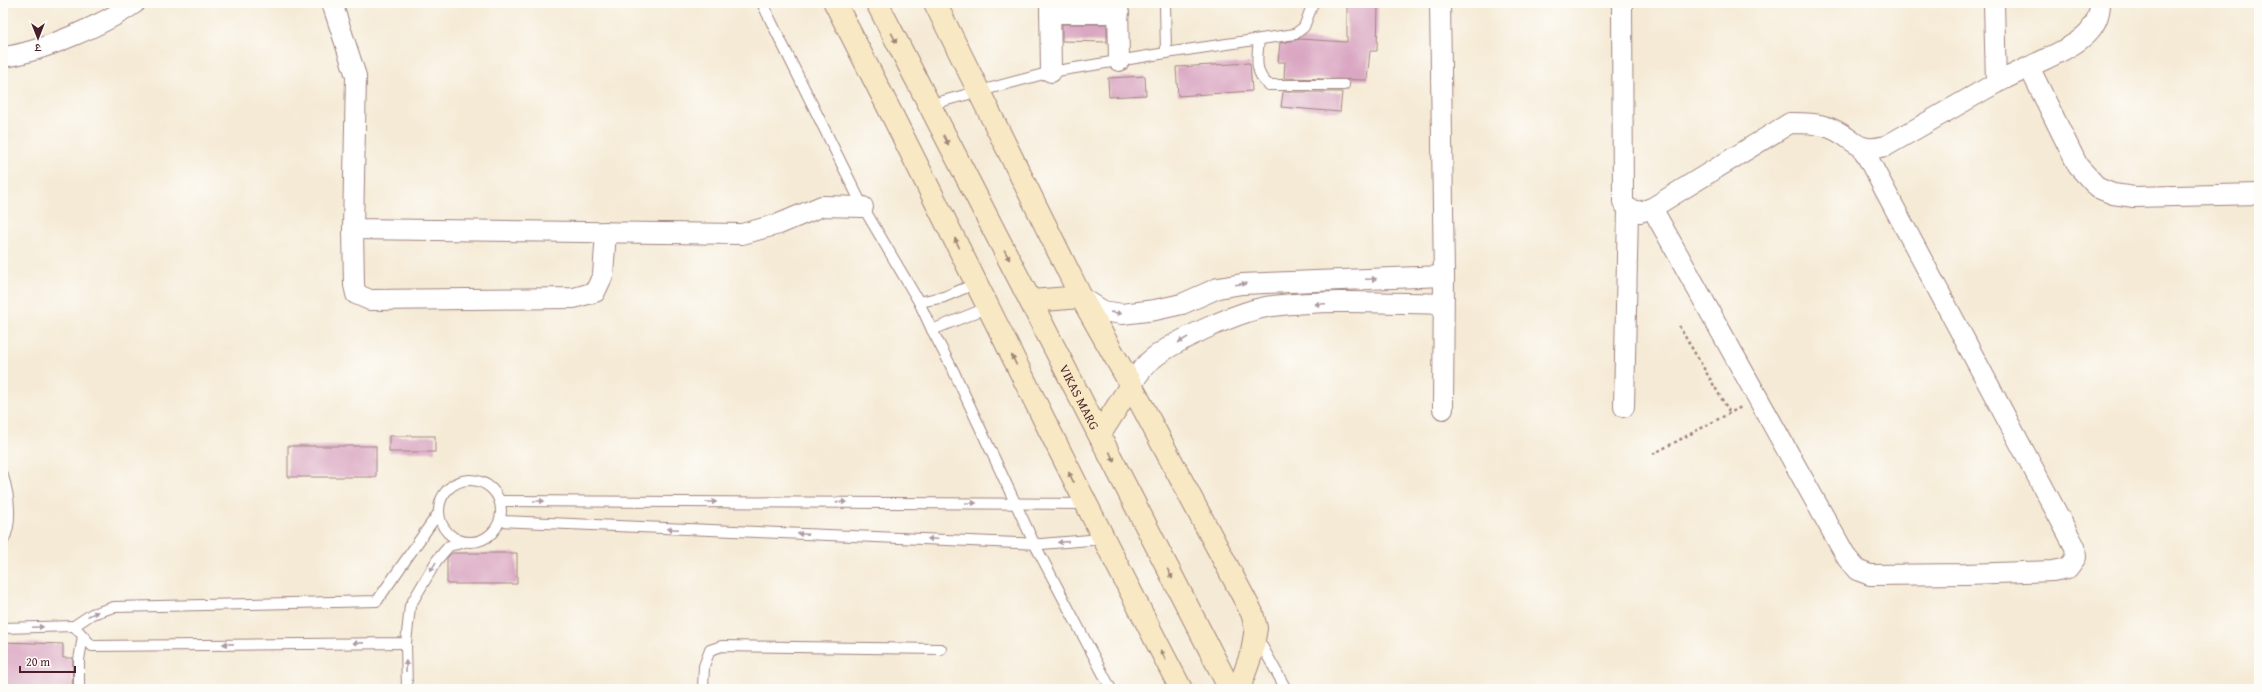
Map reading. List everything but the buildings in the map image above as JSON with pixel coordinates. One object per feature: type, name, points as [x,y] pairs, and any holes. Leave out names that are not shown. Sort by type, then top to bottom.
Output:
[{"type":"main road","points":[[835,3],[989,307],[1102,539],[1181,689]]},
{"type":"main road","name":"VIKAS MARG","points":[[877,3],[928,105],[1031,301],[1051,343],[1100,434],[1230,689]]},
{"type":"main road","points":[[936,3],[1081,297],[1131,386],[1252,613],[1256,628],[1252,652],[1238,689]]},
{"type":"main road","points":[[1031,301],[1081,297]]},
{"type":"main road","points":[[1100,434],[1131,386]]},
{"type":"street","points":[[3,57],[36,51],[94,25],[135,3]]},
{"type":"street","points":[[332,3],[356,76],[353,229],[354,285],[356,294],[370,300],[574,298],[594,292],[603,275],[606,232]]},
{"type":"street","points":[[1440,3],[1444,276],[1443,408]]},
{"type":"street","points":[[1622,3],[1623,202],[1628,209],[1624,407]]},
{"type":"street","points":[[1994,3],[1996,83]]},
{"type":"street","points":[[1863,149],[1874,149],[1886,146],[1996,83],[2079,41],[2093,28],[2100,12],[2100,3]]},
{"type":"street","points":[[1050,72],[1050,8],[1119,8],[1119,61]]},
{"type":"street","points":[[2028,66],[2078,166],[2098,188],[2113,194],[2134,197],[2259,194]]},
{"type":"street","points":[[1628,209],[1640,212],[1652,208],[1790,123],[1811,123],[1831,128],[1863,149],[2075,547],[2076,557],[2068,568],[2053,571],[1870,575],[1857,570],[1847,558],[1652,208]]},
{"type":"street","points":[[353,229],[742,234],[779,224],[822,206],[863,207]]},
{"type":"street","points":[[1081,297],[1103,311],[1122,314],[1155,310],[1182,304],[1218,288],[1242,284],[1444,276]]},
{"type":"street","points":[[1200,296],[1213,326]]},
{"type":"street","points":[[1131,386],[1139,373],[1152,359],[1195,333],[1249,311],[1272,306],[1332,303],[1443,304]]},
{"type":"lane","points":[[762,3],[863,207],[919,302],[954,372],[1034,544],[1111,689]]},
{"type":"lane","points":[[1165,3],[1166,53]]},
{"type":"lane","points":[[928,105],[1050,72],[1295,34],[1304,27],[1312,10],[1313,3]]},
{"type":"lane","points":[[1259,40],[1258,68],[1262,80],[1269,85],[1344,85]]},
{"type":"lane","points":[[919,302],[944,297],[977,283]]},
{"type":"lane","points":[[932,330],[989,307]]},
{"type":"lane","points":[[3,476],[9,502],[7,534],[3,541]]},
{"type":"lane","points":[[3,628],[74,626],[92,614],[114,606],[377,601],[437,515],[441,497],[454,483],[472,480],[489,486],[500,501],[500,521],[492,534],[478,542],[462,542],[449,546],[437,560],[410,606],[406,643],[407,689]]},
{"type":"lane","points":[[500,501],[1085,504]]},
{"type":"lane","points":[[437,515],[445,532],[462,542]]},
{"type":"lane","points":[[500,521],[1034,544],[1102,539]]},
{"type":"lane","points":[[74,626],[92,646],[406,643]]},
{"type":"lane","points":[[1255,634],[1286,689]]},
{"type":"lane","points":[[79,689],[79,660],[83,636]]},
{"type":"lane","points":[[703,689],[704,666],[710,650],[722,646],[941,649]]},
{"type":"path","points":[[1679,326],[1730,413]]},
{"type":"path","points":[[1653,454],[1758,398]]}]
